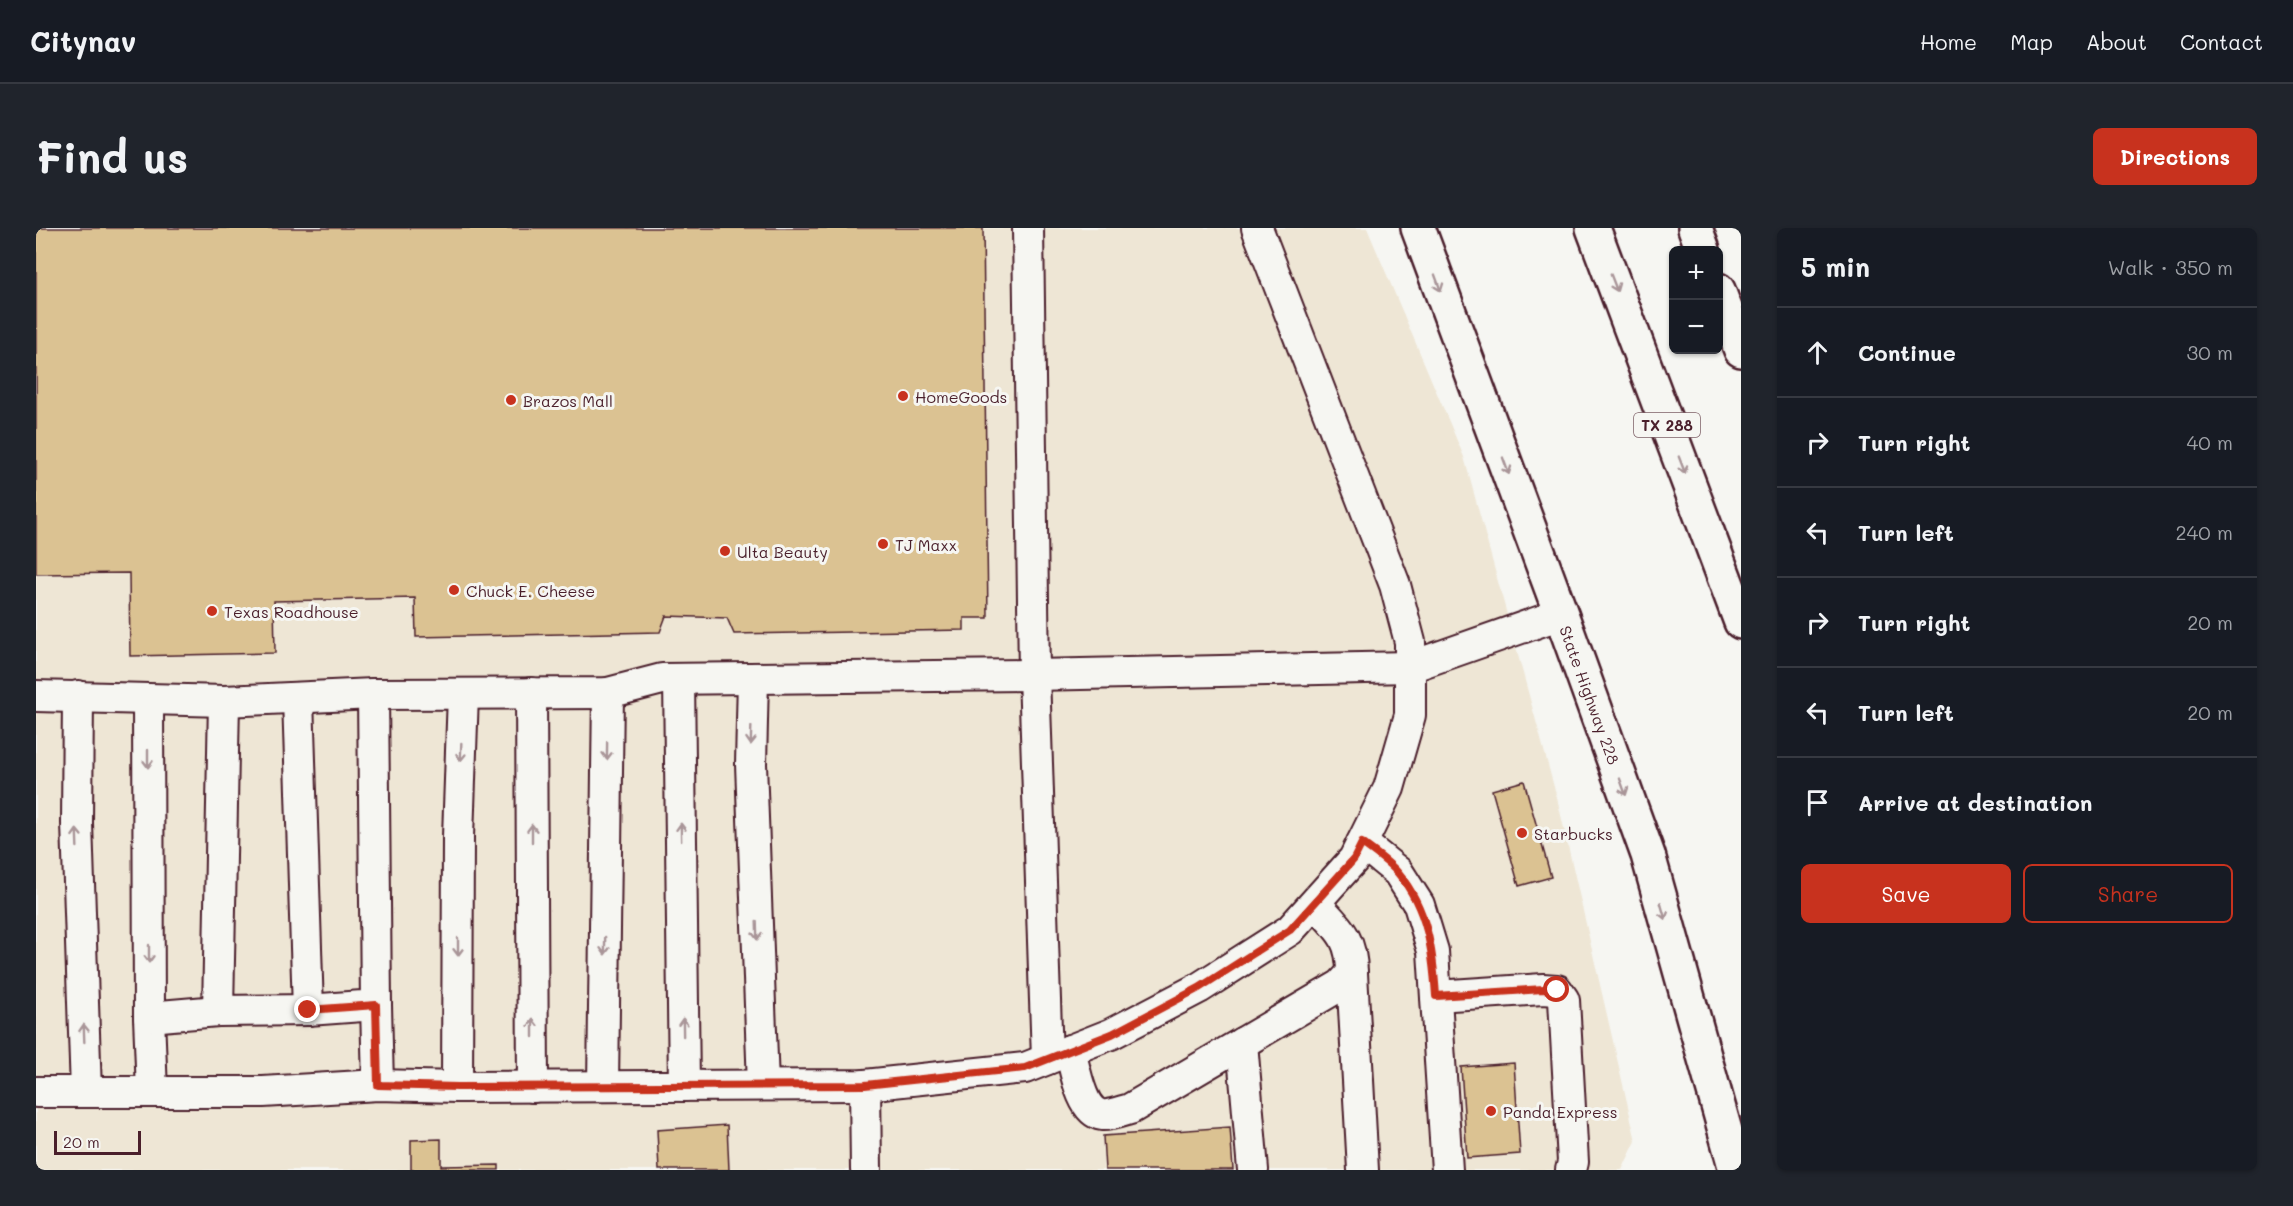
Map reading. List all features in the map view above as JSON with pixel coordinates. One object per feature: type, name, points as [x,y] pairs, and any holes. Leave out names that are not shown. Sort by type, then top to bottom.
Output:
[{"type":"main road","name":"State Highway 228","points":[[1418,228],[1648,855],[1732,1147]]},
{"type":"main road","name":"TX 288","points":[[1593,228],[1741,622]]},
{"type":"main road","points":[[1695,228],[1702,246]]},
{"type":"main road","points":[[1723,300],[1741,350]]},
{"type":"main road","points":[[1711,1170],[1732,1147]]},
{"type":"lane","points":[[1028,228],[1034,675],[1058,1055],[1091,1110],[1103,1115],[1130,1109],[1341,985],[1352,973]]},
{"type":"lane","points":[[36,1092],[263,1092],[378,1085],[533,1087],[865,1085],[1025,1068],[1112,1034],[1199,988],[1290,930],[1354,859],[1389,788],[1410,715],[1410,642],[1395,585],[1257,228]]},
{"type":"lane","points":[[36,696],[78,696],[148,701],[224,701],[373,694],[608,693],[662,679],[1034,675],[1410,667],[1561,614]]},
{"type":"lane","points":[[753,678],[751,764],[763,1085]]},
{"type":"lane","points":[[679,679],[684,1086]]},
{"type":"lane","points":[[531,693],[533,1087]]},
{"type":"lane","points":[[603,1086],[608,693]]},
{"type":"lane","points":[[373,694],[378,1085]]},
{"type":"lane","points":[[458,1087],[458,837],[463,694]]},
{"type":"lane","points":[[78,696],[77,823],[86,1092]]},
{"type":"lane","points":[[298,698],[308,1010]]},
{"type":"lane","points":[[148,701],[149,1017],[152,1092]]},
{"type":"lane","points":[[218,1011],[224,701]]},
{"type":"lane","points":[[1362,843],[1398,872],[1419,904],[1433,951],[1447,1170]]},
{"type":"lane","points":[[1315,903],[1344,933],[1352,954],[1363,1170]]},
{"type":"lane","points":[[1436,996],[1557,990],[1564,1000],[1572,1170]]},
{"type":"lane","points":[[149,1017],[218,1011],[308,1010],[376,1005]]},
{"type":"lane","points":[[1242,1043],[1253,1170]]},
{"type":"lane","points":[[865,1085],[866,1170]]},
{"type":"shaded area","points":[[36,228],[1367,228],[1464,457],[1557,798],[1636,1141],[1622,1170],[36,1170]]},
{"type":"building","name":"Brazos Mall","points":[[36,228],[983,228],[988,618],[964,618],[964,630],[734,634],[727,618],[666,616],[660,632],[416,637],[415,598],[274,601],[275,653],[130,656],[129,573],[36,574]]},
{"type":"building","name":"Starbucks","points":[[1524,781],[1551,877],[1519,886],[1492,790]]},
{"type":"building","name":"Panda Express","points":[[1514,1063],[1520,1154],[1467,1158],[1461,1067]]},
{"type":"building","points":[[727,1125],[729,1170],[659,1170],[657,1130]]},
{"type":"building","points":[[1230,1127],[1233,1170],[1105,1170],[1103,1136]]},
{"type":"building","points":[[441,1139],[441,1166],[499,1165],[499,1170],[411,1170],[411,1140]]},
{"type":"place","name":"HomeGoods","points":[[903,396]]},
{"type":"place","name":"Brazos Mall","points":[[511,400]]},
{"type":"place","name":"TJ Maxx","points":[[883,544]]},
{"type":"place","name":"Ulta Beauty","points":[[725,551]]},
{"type":"place","name":"Chuck E. Cheese","points":[[454,590]]},
{"type":"place","name":"Texas Roadhouse","points":[[212,611]]},
{"type":"place","name":"Starbucks","points":[[1522,833]]},
{"type":"place","name":"Panda Express","points":[[1491,1111]]},
{"type":"route","points":[[308,1010],[376,1005],[378,1085],[458,1087],[865,1085],[1025,1068],[1112,1034],[1199,988],[1290,930],[1354,859],[1362,843],[1398,872],[1419,904],[1433,951],[1436,996],[1557,990]]}]
